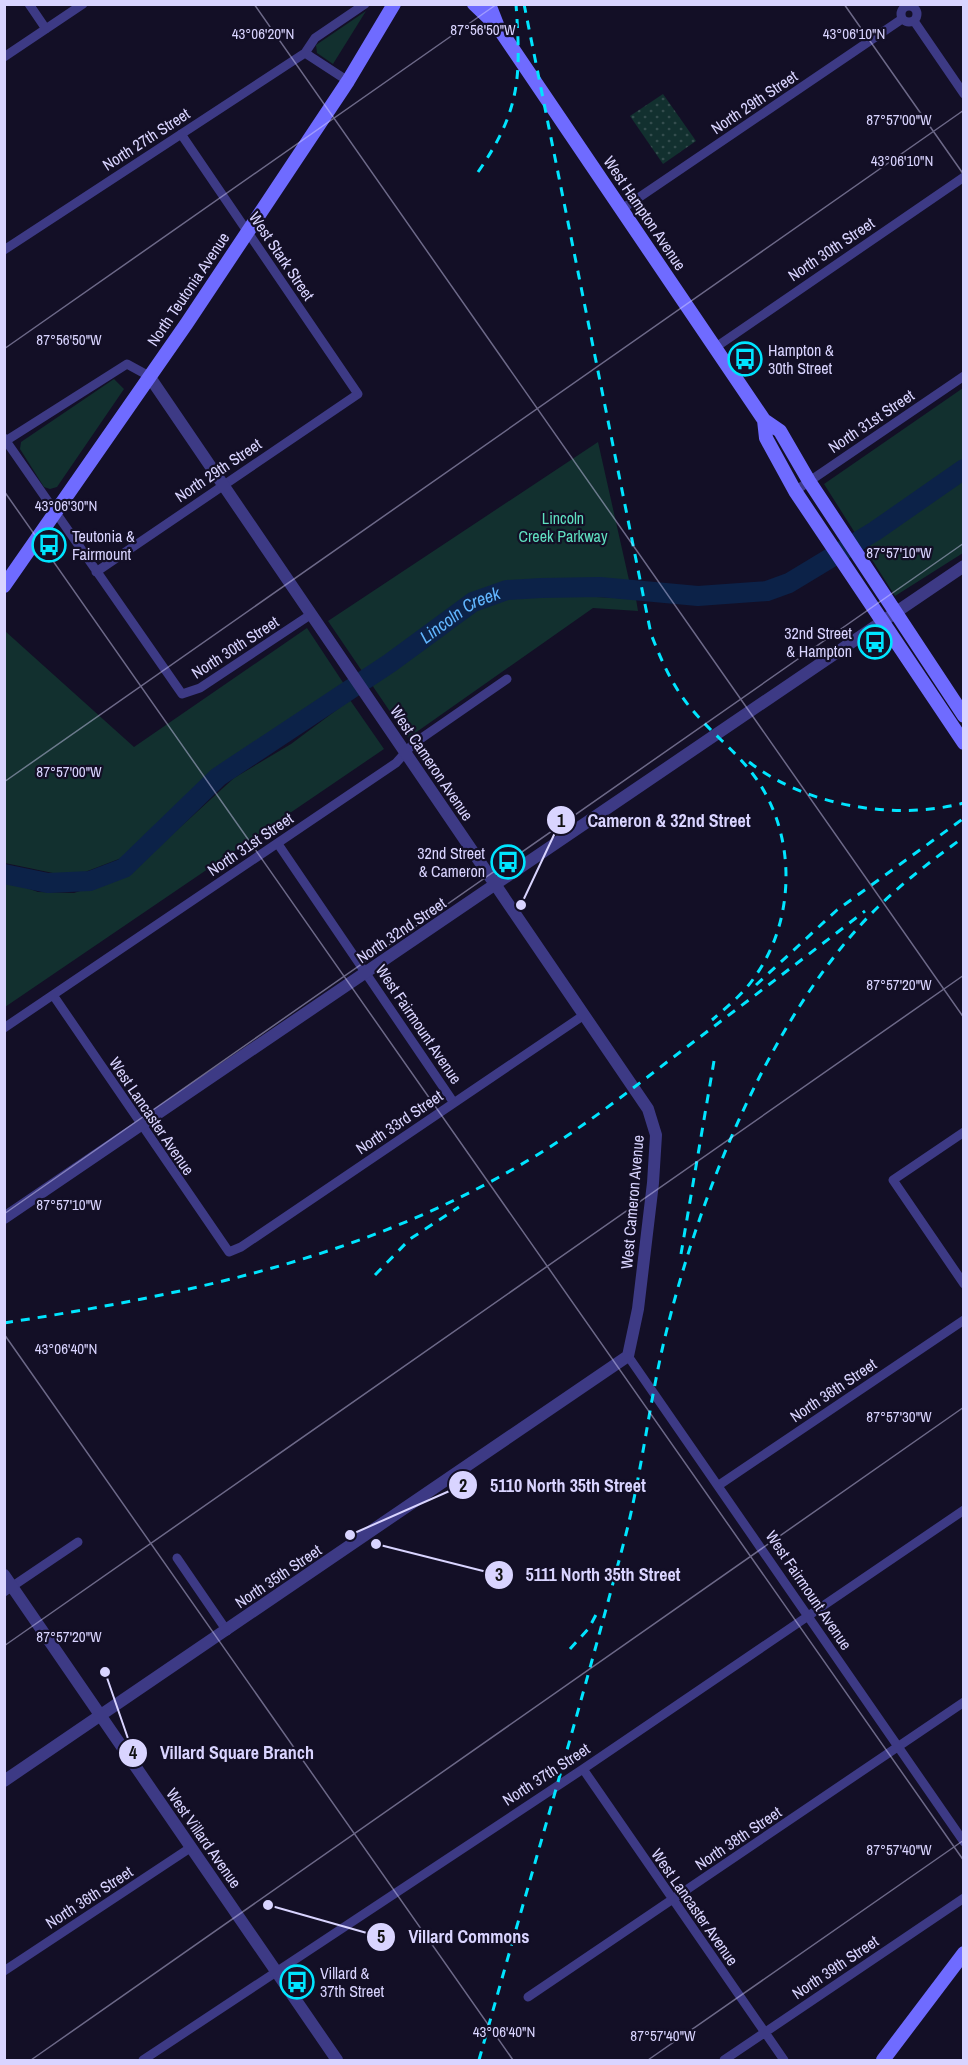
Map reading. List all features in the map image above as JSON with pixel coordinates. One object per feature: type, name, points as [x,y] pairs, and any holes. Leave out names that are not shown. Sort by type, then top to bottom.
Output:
[{"type":"main road","name":"West Hampton Avenue","points":[[474,4],[498,27],[717,347],[764,420],[780,431],[808,481],[963,716]]},
{"type":"main road","name":"West Hampton Avenue","points":[[489,4],[498,27]]},
{"type":"main road","name":"North Teutonia Avenue","points":[[4,586],[57,512],[247,232],[396,5]]},
{"type":"main road","name":"West Hampton Avenue","points":[[764,420],[765,438],[795,491],[858,589],[963,743]]},
{"type":"main road","points":[[883,2061],[963,1953]]},
{"type":"street","points":[[29,4],[46,29]]},
{"type":"street","points":[[4,57],[83,4]]},
{"type":"street","name":"North 27th Street","points":[[4,250],[305,53],[315,38],[365,4]]},
{"type":"street","points":[[903,6],[919,7],[914,21],[908,23],[902,19],[900,13],[903,6]]},
{"type":"street","name":"North 29th Street","points":[[622,209],[902,19]]},
{"type":"street","points":[[914,21],[963,94]]},
{"type":"street","points":[[305,53],[348,81]]},
{"type":"street","name":"West Stark Street","points":[[181,134],[358,394]]},
{"type":"street","name":"North 30th Street","points":[[717,347],[963,177]]},
{"type":"street","points":[[96,572],[57,512],[5,440],[127,364],[149,376]]},
{"type":"street","name":"West Cameron Avenue","points":[[149,376],[648,1109],[656,1136],[638,1309],[628,1356]]},
{"type":"street","name":"North 31st Street","points":[[795,491],[963,376]]},
{"type":"street","name":"North 29th Street","points":[[96,572],[358,394]]},
{"type":"street","name":"North 32nd Street","points":[[4,1218],[963,566]]},
{"type":"street","name":"North 30th Street","points":[[96,572],[182,694],[200,688],[310,615]]},
{"type":"street","name":"North 31st Street","points":[[4,1028],[396,763],[414,744],[507,679]]},
{"type":"street","name":"West Fairmount Avenue","points":[[278,844],[454,1103]]},
{"type":"street","name":"West Lancaster Avenue","points":[[53,995],[229,1252]]},
{"type":"street","name":"North 33rd Street","points":[[229,1252],[241,1247],[584,1015]]},
{"type":"street","points":[[963,1132],[893,1180],[963,1284]]},
{"type":"street","name":"North 36th Street","points":[[718,1485],[963,1320]]},
{"type":"street","name":"West Fairmount Avenue","points":[[628,1356],[963,1842]]},
{"type":"street","name":"North 35th Street","points":[[4,1781],[100,1718],[628,1356]]},
{"type":"street","name":"North 37th Street","points":[[143,2061],[583,1769],[963,1510]]},
{"type":"street","points":[[9,1589],[78,1542]]},
{"type":"street","points":[[177,1558],[227,1631]]},
{"type":"street","name":"West Villard Avenue","points":[[4,1575],[9,1589],[337,2061]]},
{"type":"street","name":"North 38th Street","points":[[528,1996],[672,1901],[963,1702]]},
{"type":"street","name":"West Lancaster Avenue","points":[[583,1769],[784,2061]]},
{"type":"street","name":"North 36th Street","points":[[4,1971],[190,1848]]},
{"type":"street","name":"North 39th Street","points":[[724,2061],[963,1898]]},
{"type":"green space","points":[[366,11],[333,64],[317,53],[316,45]]},
{"type":"green space","points":[[663,94],[696,141],[663,164],[630,116]]},
{"type":"green space","points":[[114,379],[124,389],[57,487],[50,489],[44,487],[20,449],[21,442]]},
{"type":"green space","points":[[963,388],[963,553],[895,596],[824,484]]},
{"type":"green space","name":"Lincoln Creek Parkway","points":[[598,442],[629,580],[515,581],[485,588],[410,637],[364,674],[328,621]]},
{"type":"green space","name":"Lincoln Creek Parkway","points":[[518,593],[636,599],[638,611],[593,608],[408,738],[372,685],[474,610]]},
{"type":"green space","points":[[307,628],[344,684],[209,776],[124,857],[72,877],[5,863],[5,631],[134,747]]},
{"type":"green space","points":[[350,700],[384,749],[5,1007],[5,880],[38,892],[74,893],[128,875],[234,778],[291,744]]},
{"type":"waterway","name":"Lincoln Creek","points":[[4,874],[48,883],[90,881],[124,868],[218,777],[390,663],[473,602],[507,590],[541,588],[600,587],[698,596],[767,591],[789,583],[875,531],[964,469]]},
{"type":"railway","points":[[478,172],[503,130],[515,92],[518,72],[516,4]]},
{"type":"railway","points":[[524,4],[651,634],[664,665],[681,695],[702,721],[752,773],[767,796],[784,848],[786,875],[784,903],[778,929],[768,955],[745,989],[712,1020]]},
{"type":"railway","points":[[749,762],[797,790],[852,806],[880,810],[909,810],[964,803]]},
{"type":"railway","points":[[756,985],[837,910],[964,818]]},
{"type":"railway","points":[[479,2060],[626,1534],[667,1329],[681,1278],[717,1171],[765,1066],[793,1017],[824,971],[857,929],[881,904],[921,869],[964,837]]},
{"type":"railway","points":[[4,1323],[142,1299],[277,1267],[342,1246],[407,1221],[470,1192],[532,1158],[584,1124],[865,911]]},
{"type":"railway","points":[[681,1254],[714,1061]]},
{"type":"railway","points":[[375,1275],[410,1239],[459,1207]]},
{"type":"railway","points":[[570,1649],[589,1628],[599,1609]]},
{"type":"place","name":"Hampton & 30th Street","points":[[745,359]]},
{"type":"place","name":"Teutonia & Fairmount","points":[[49,545]]},
{"type":"place","name":"32nd Street & Hampton","points":[[875,642]]},
{"type":"place","name":"32nd Street & Cameron","points":[[508,862]]},
{"type":"place","name":"Cameron & 32nd Street","points":[[521,905]]},
{"type":"place","name":"5110 North 35th Street","points":[[350,1535]]},
{"type":"place","name":"5111 North 35th Street","points":[[376,1544]]},
{"type":"place","name":"Villard Square Branch","points":[[105,1672]]},
{"type":"place","name":"Villard Commons","points":[[268,1905]]},
{"type":"place","name":"Villard & 37th Street","points":[[297,1982]]}]
